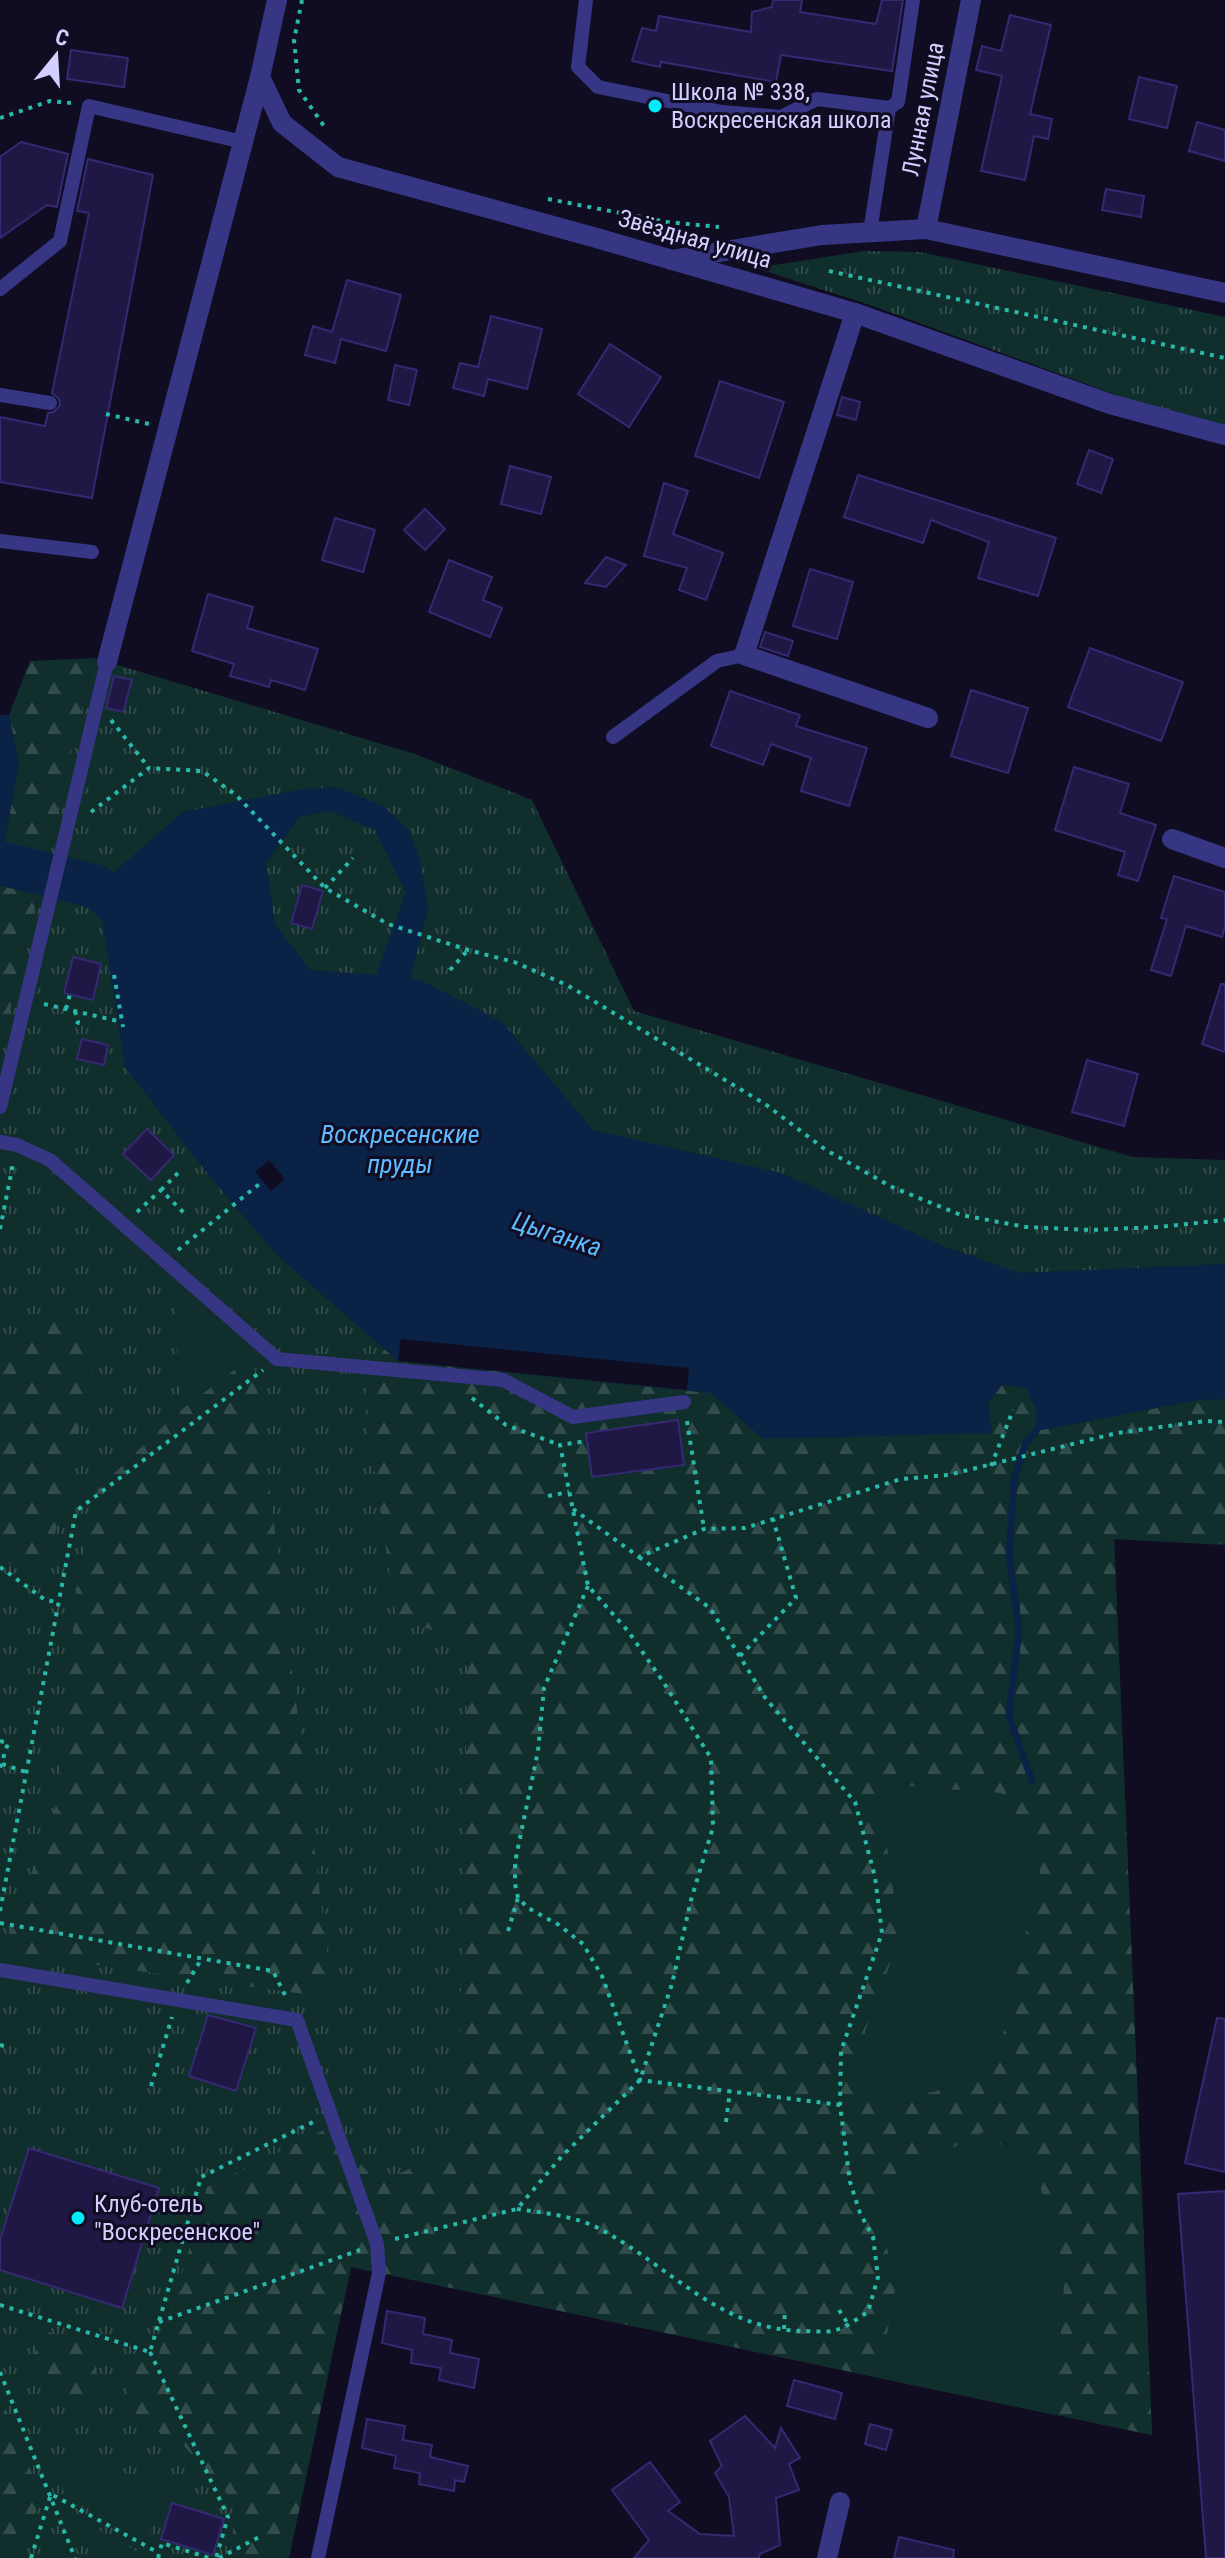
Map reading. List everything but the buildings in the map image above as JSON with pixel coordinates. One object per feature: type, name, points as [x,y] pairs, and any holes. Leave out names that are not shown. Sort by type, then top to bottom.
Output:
[{"type":"street","points":[[107,662],[260,77],[277,0]]},
{"type":"street","name":"Лунная улица","points":[[926,229],[971,0]]},
{"type":"street","name":"Звёздная улица","points":[[260,77],[282,123],[338,167],[855,313],[1110,404],[1225,435]]},
{"type":"street","points":[[671,260],[822,235],[926,229],[1225,293]]},
{"type":"street","points":[[855,313],[744,655],[928,718]]},
{"type":"street","points":[[1172,839],[1225,858]]},
{"type":"street","points":[[827,2558],[840,2502]]},
{"type":"lane","points":[[586,0],[578,67],[598,87],[722,112],[781,117],[817,99],[889,108],[898,102],[913,0]]},
{"type":"lane","points":[[0,289],[60,241],[89,106],[243,142]]},
{"type":"lane","points":[[870,232],[889,108]]},
{"type":"lane","points":[[0,395],[50,403]]},
{"type":"lane","points":[[0,541],[92,552]]},
{"type":"lane","points":[[613,737],[717,661],[744,655]]},
{"type":"lane","points":[[0,1107],[107,662]]},
{"type":"lane","points":[[0,1142],[17,1145],[50,1160],[277,1359],[503,1380],[573,1417],[684,1402]]},
{"type":"lane","points":[[0,1970],[297,2020],[377,2244],[379,2273],[318,2558]]},
{"type":"path","points":[[302,0],[294,40],[299,90],[331,136]]},
{"type":"path","points":[[0,118],[50,101],[89,106]]},
{"type":"path","points":[[539,198],[667,222],[719,227]]},
{"type":"path","points":[[829,271],[1225,358]]},
{"type":"path","points":[[106,414],[167,428]]},
{"type":"path","points":[[105,731],[109,717],[149,768]]},
{"type":"path","points":[[87,802],[84,817],[149,768],[202,771],[236,795],[325,888],[388,924],[514,962],[567,985],[765,1104],[826,1150],[892,1187],[961,1215],[1026,1227],[1091,1230],[1225,1220]]},
{"type":"path","points":[[325,888],[353,858]]},
{"type":"path","points":[[450,970],[468,950]]},
{"type":"path","points":[[26,999],[122,1025],[114,975]]},
{"type":"path","points":[[66,1009],[70,994]]},
{"type":"path","points":[[75,1011],[78,1022],[76,1030]]},
{"type":"path","points":[[0,1229],[17,1145]]},
{"type":"path","points":[[124,1226],[182,1169]]},
{"type":"path","points":[[164,1261],[263,1181]]},
{"type":"path","points":[[161,1190],[184,1213]]},
{"type":"path","points":[[0,1911],[76,1511],[277,1359]]},
{"type":"path","points":[[444,1375],[506,1425],[560,1445],[587,1441]]},
{"type":"path","points":[[684,1402],[704,1529]]},
{"type":"path","points":[[991,1466],[1013,1410]]},
{"type":"path","points":[[639,1557],[704,1529],[745,1528],[901,1479],[948,1475],[991,1466],[1117,1433],[1205,1421],[1225,1422]]},
{"type":"path","points":[[517,2209],[562,2156],[640,2080],[672,1984],[691,1900],[713,1827],[711,1758],[628,1631],[588,1586],[560,1445]]},
{"type":"path","points":[[548,1496],[569,1492]]},
{"type":"path","points":[[159,2322],[377,2244],[517,2209],[551,2214],[598,2227],[648,2258],[690,2290],[747,2323],[784,2329],[835,2331],[868,2312],[878,2277],[873,2237],[860,2213],[850,2182],[840,2105],[841,2051],[882,1933],[875,1877],[855,1802],[766,1699],[710,1608],[571,1507]]},
{"type":"path","points":[[740,1656],[796,1598],[773,1519]]},
{"type":"path","points":[[0,1567],[44,1599],[59,1603]]},
{"type":"path","points":[[508,1931],[518,1898],[515,1862],[538,1751],[544,1688],[588,1586]]},
{"type":"path","points":[[0,1741],[8,1743],[1,1766],[26,1772]]},
{"type":"path","points":[[518,1898],[583,1944],[602,1976],[640,2080]]},
{"type":"path","points":[[0,1923],[273,1971],[297,2020]]},
{"type":"path","points":[[640,2080],[840,2105]]},
{"type":"path","points":[[726,2122],[730,2091]]},
{"type":"path","points":[[218,2558],[228,2517],[150,2352],[201,2177],[332,2113]]},
{"type":"path","points":[[0,2305],[150,2352]]},
{"type":"path","points":[[839,2310],[848,2324]]},
{"type":"path","points":[[784,2329],[785,2311]]},
{"type":"path","points":[[0,2372],[75,2558]]},
{"type":"path","points":[[51,2494],[158,2555],[162,2543],[209,2558]]},
{"type":"path","points":[[31,2558],[51,2494]]},
{"type":"path","points":[[218,2558],[263,2535]]},
{"type":"green space","points":[[864,251],[920,252],[1225,317],[1225,426],[1130,400],[870,305],[756,268]]},
{"type":"green space","name":"Клуб-отель \"Воскресенское\"","points":[[94,658],[415,754],[532,800],[634,1011],[1133,1157],[1225,1160],[1225,1545],[1114,1539],[1152,2435],[351,2267],[288,2558],[0,2558],[0,1053]]},
{"type":"green space","points":[[94,658],[0,1053],[0,862],[19,765],[9,715],[30,661]]},
{"type":"green space","points":[[175,1287],[253,1356],[333,1998],[3,1952],[57,1802],[77,1588],[98,1489],[180,1410]]},
{"type":"green space","points":[[175,1287],[253,1356],[181,1410]]},
{"type":"green space","points":[[47,1308],[100,1339],[50,1555],[0,1566],[0,1360],[15,1355]]},
{"type":"green space","points":[[384,1349],[399,1361],[711,1393],[763,1439],[991,1433],[988,1403],[1002,1385],[1026,1388],[1036,1409],[1036,1431],[1199,1400],[1225,1399],[1225,1544],[1114,1539],[1152,2435],[351,2267],[289,2558],[231,2558],[235,2503],[184,2446],[127,2415],[129,2366],[159,2354],[207,2187],[326,2129],[378,2182],[458,2149],[468,1642],[396,1618],[364,1397]]},
{"type":"green space","points":[[878,1784],[1001,1793],[1040,1871],[997,2061],[934,2092],[859,2100],[865,2032],[900,1937]]},
{"type":"green space","points":[[983,2132],[1035,2169],[1065,2271],[1055,2415],[879,2378],[895,2290],[878,2200],[924,2163]]},
{"type":"green space","points":[[49,2332],[95,2346],[98,2393],[49,2401],[26,2365]]},
{"type":"green space","points":[[0,2395],[41,2496],[22,2558],[0,2558]]},
{"type":"green space","points":[[72,2458],[164,2487],[148,2539],[63,2490]]},
{"type":"green space","points":[[76,2517],[143,2555],[142,2558],[92,2558]]},
{"type":"water","points":[[0,715],[9,715],[19,765],[0,862]]},
{"type":"water","name":"Воскресенские пруды","points":[[335,787],[383,806],[408,829],[420,859],[428,910],[410,979],[420,980],[502,1022],[593,1130],[781,1173],[943,1246],[1019,1273],[1225,1264],[1225,1399],[1199,1400],[1036,1431],[1036,1409],[1026,1388],[1002,1385],[988,1403],[992,1433],[763,1439],[711,1393],[398,1361],[277,1255],[211,1178],[125,1067],[97,887],[183,812],[303,789]],"holes":[[[330,811],[375,830],[406,892],[376,975],[310,970],[275,924],[266,864],[299,817]]]},
{"type":"pier","points":[[269,1160],[285,1179],[271,1191],[255,1172]]},
{"type":"pier","points":[[401,1339],[689,1368],[687,1390],[398,1361]]},
{"type":"waterway","name":"Цыганка","points":[[0,863],[97,887],[142,925]]},
{"type":"waterway","points":[[1032,1781],[1009,1716],[1019,1629],[1009,1556],[1014,1479],[1025,1444],[1036,1431]]},
{"type":"place","name":"Школа № 338, Воскресенская школа","points":[[655,106]]},
{"type":"place","name":"Клуб-отель \"Воскресенское\"","points":[[78,2218]]}]
